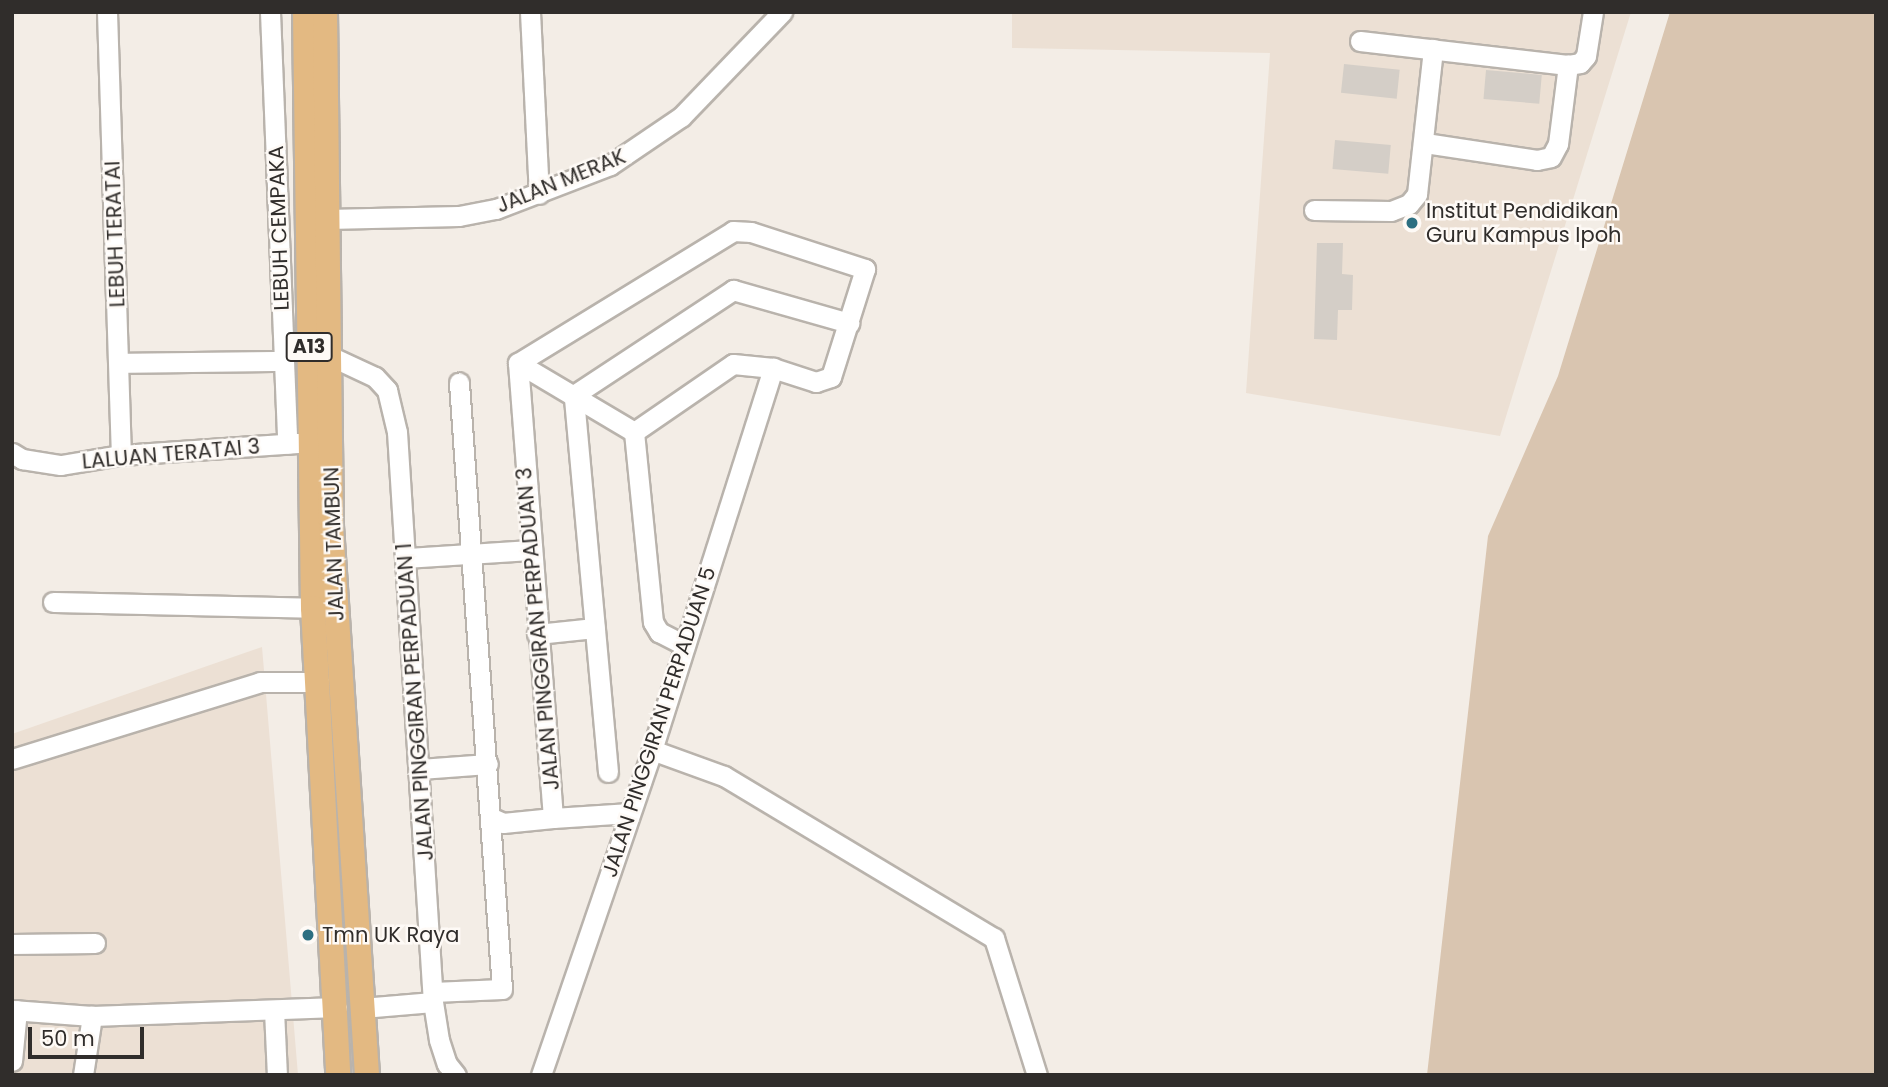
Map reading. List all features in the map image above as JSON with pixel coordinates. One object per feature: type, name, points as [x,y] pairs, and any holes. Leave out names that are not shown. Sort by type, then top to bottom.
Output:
[{"type":"main road","name":"JALAN TAMBUN","points":[[305,12],[313,608],[320,682],[337,1007],[338,1075]]},
{"type":"main road","name":"JALAN TAMBUN","points":[[325,12],[327,219],[332,357],[310,443],[333,568],[367,1075]]},
{"type":"main road","points":[[333,568],[334,666],[331,676],[320,682],[332,693],[343,735]]},
{"type":"main road","points":[[337,1007],[349,987],[351,970],[349,835]]},
{"type":"main road","points":[[344,1075],[345,1018],[362,1008]]},
{"type":"street","name":"LEBUH TERATAI","points":[[107,12],[121,455]]},
{"type":"street","name":"LEBUH CEMPAKA","points":[[270,12],[284,361],[310,443]]},
{"type":"street","points":[[530,12],[539,194]]},
{"type":"street","name":"JALAN MERAK","points":[[327,219],[459,216],[539,194],[610,165],[649,142],[681,117],[782,12]]},
{"type":"street","points":[[1360,41],[1568,65],[1580,63],[1586,56],[1593,12]]},
{"type":"street","points":[[1314,210],[1391,211],[1409,204],[1420,184],[1433,49]]},
{"type":"street","points":[[1425,143],[1537,160],[1551,157],[1558,144],[1568,65]]},
{"type":"street","points":[[741,230],[864,267],[831,377],[824,382],[773,368],[742,363],[723,368],[634,432],[518,363],[741,230]]},
{"type":"street","points":[[574,395],[733,290],[849,323]]},
{"type":"street","name":"JALAN PINGGIRAN PERPADUAN 1","points":[[332,357],[375,377],[391,400],[406,558],[433,997],[439,1040],[447,1064],[456,1075]]},
{"type":"street","points":[[119,363],[284,361]]},
{"type":"street","name":"JALAN PINGGIRAN PERPADUAN 3","points":[[518,363],[529,550],[553,818],[630,813]]},
{"type":"street","name":"JALAN PINGGIRAN PERPADUAN 5","points":[[541,1075],[652,750],[773,368]]},
{"type":"street","points":[[362,1008],[502,989],[492,818],[469,552],[459,383]]},
{"type":"street","points":[[574,395],[608,772]]},
{"type":"street","points":[[634,432],[653,622],[659,632],[685,645]]},
{"type":"street","name":"LALUAN TERATAI 3","points":[[12,453],[22,459],[61,465],[121,455],[310,443]]},
{"type":"street","points":[[406,558],[529,550]]},
{"type":"street","points":[[53,602],[313,608]]},
{"type":"street","points":[[537,634],[595,628]]},
{"type":"street","points":[[12,759],[260,682],[320,682]]},
{"type":"street","points":[[652,750],[724,776],[994,938],[1037,1075]]},
{"type":"street","points":[[420,769],[488,764]]},
{"type":"street","points":[[492,818],[503,823],[553,818]]},
{"type":"street","points":[[12,944],[95,943]]},
{"type":"street","points":[[12,1061],[15,1010],[92,1016],[337,1007]]},
{"type":"street","points":[[274,1010],[277,1075]]},
{"type":"street","points":[[83,1075],[92,1016]]},
{"type":"shaded area","name":"Institut Pendidikan Guru Kampus Ipoh","points":[[1012,12],[1631,12],[1500,436],[1246,393],[1270,53],[1012,48]]},
{"type":"shaded area","points":[[1670,12],[1876,12],[1876,1075],[1427,1075],[1488,536],[1558,376]]},
{"type":"shaded area","points":[[262,647],[298,1075],[12,1075],[12,734]]},
{"type":"building","points":[[1344,64],[1400,70],[1397,99],[1341,93]]},
{"type":"building","points":[[1486,70],[1542,75],[1539,104],[1483,99]]},
{"type":"building","points":[[1335,140],[1391,145],[1388,174],[1332,169]]},
{"type":"building","points":[[1317,243],[1343,243],[1342,274],[1353,275],[1352,310],[1338,310],[1337,340],[1314,339]]},
{"type":"place","name":"Institut Pendidikan Guru Kampus Ipoh","points":[[1412,223]]},
{"type":"place","name":"Tmn UK Raya","points":[[308,935]]}]
